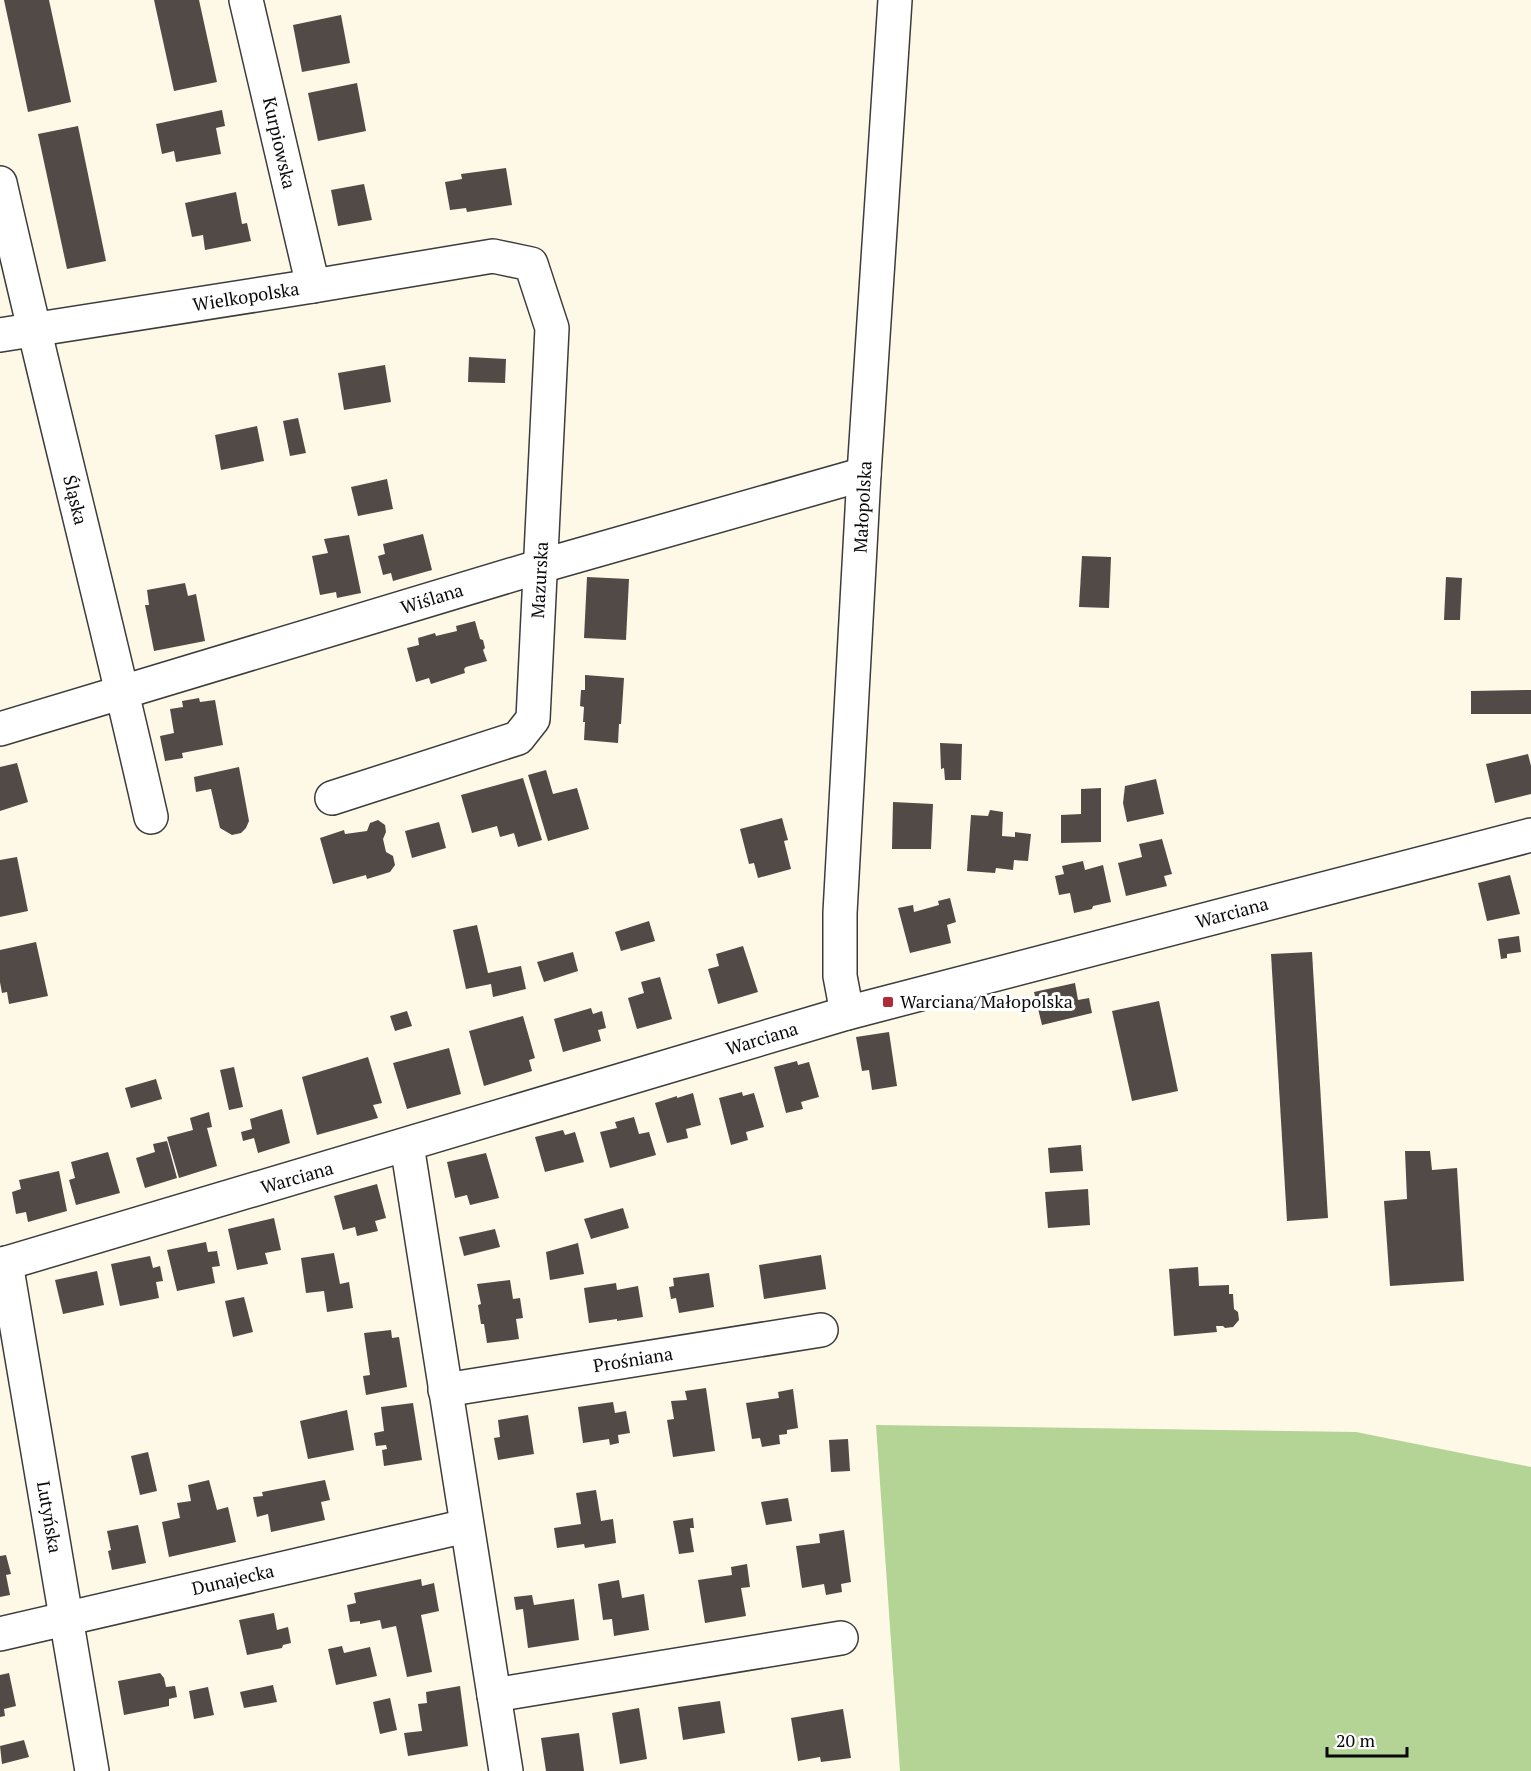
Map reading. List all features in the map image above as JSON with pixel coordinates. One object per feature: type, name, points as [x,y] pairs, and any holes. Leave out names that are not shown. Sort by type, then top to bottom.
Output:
[{"type":"street","name":"Kurpiowska","points":[[246,0],[313,286]]},
{"type":"street","name":"Małopolska","points":[[847,1013],[840,975],[840,913],[864,474],[895,0]]},
{"type":"street","name":"Śląska","points":[[0,183],[33,331],[123,692],[151,817]]},
{"type":"street","name":"Wielkopolska","points":[[0,335],[492,256]]},
{"type":"street","name":"Mazurska","points":[[332,798],[518,738],[533,719],[552,328],[531,264],[492,256]]},
{"type":"street","name":"Wiślana","points":[[0,729],[541,566],[864,474]]},
{"type":"street","name":"Warciana","points":[[3,1264],[847,1013],[1531,835]]},
{"type":"street","points":[[407,1145],[506,1771]]},
{"type":"street","name":"Lutyńska","points":[[3,1264],[92,1771]]},
{"type":"street","name":"Prośniana","points":[[445,1390],[821,1330]]},
{"type":"street","name":"Dunajecka","points":[[0,1634],[466,1526]]},
{"type":"street","points":[[494,1695],[841,1638]]},
{"type":"green space","points":[[876,1425],[1356,1432],[1531,1467],[1531,1771],[900,1771]]},
{"type":"building","points":[[4,0],[49,0],[71,102],[28,112]]},
{"type":"building","points":[[154,0],[199,0],[217,82],[174,91]]},
{"type":"building","points":[[341,15],[350,63],[302,72],[293,25]]},
{"type":"building","points":[[357,83],[366,131],[318,141],[308,93]]},
{"type":"building","points":[[222,110],[225,126],[216,128],[221,154],[176,162],[174,151],[162,154],[156,124]]},
{"type":"building","points":[[78,126],[106,261],[67,269],[38,134]]},
{"type":"building","points":[[506,168],[512,205],[467,212],[466,208],[450,210],[445,182],[462,179],[461,174]]},
{"type":"building","points":[[364,184],[372,220],[338,226],[331,190]]},
{"type":"building","points":[[236,192],[242,224],[247,223],[251,241],[205,250],[203,235],[192,237],[185,203]]},
{"type":"building","points":[[469,357],[506,359],[505,383],[468,382]]},
{"type":"building","points":[[385,365],[391,402],[344,410],[338,373]]},
{"type":"building","points":[[298,418],[306,453],[290,456],[283,421]]},
{"type":"building","points":[[257,426],[264,461],[221,470],[215,435]]},
{"type":"building","points":[[387,479],[393,509],[358,516],[351,487]]},
{"type":"building","points":[[423,534],[432,570],[393,581],[391,573],[383,575],[378,556],[385,554],[383,544]]},
{"type":"building","points":[[349,535],[361,593],[337,598],[336,592],[320,595],[312,556],[328,553],[324,539]]},
{"type":"building","points":[[1082,556],[1111,557],[1109,608],[1079,607]]},
{"type":"building","points":[[587,577],[629,579],[626,640],[584,638]]},
{"type":"building","points":[[1446,577],[1462,578],[1460,620],[1444,620]]},
{"type":"building","points":[[185,583],[188,596],[196,594],[205,641],[154,651],[145,605],[149,605],[147,590]]},
{"type":"building","points":[[475,621],[480,639],[483,640],[485,648],[483,650],[487,661],[466,667],[465,673],[431,684],[429,678],[416,682],[407,648],[419,645],[418,638],[435,633],[436,636],[457,631],[456,626]]},
{"type":"building","points":[[585,675],[624,678],[618,743],[584,740],[584,707],[580,706],[581,690],[585,690]]},
{"type":"building","points":[[1531,690],[1531,714],[1471,714],[1471,691]]},
{"type":"building","points":[[199,698],[200,702],[215,700],[223,745],[182,753],[183,758],[165,761],[160,736],[174,733],[170,709],[183,707],[182,701]]},
{"type":"building","points":[[940,743],[962,744],[961,780],[945,780],[944,768],[941,769]]},
{"type":"building","points":[[1528,754],[1531,766],[1531,794],[1495,803],[1486,764]]},
{"type":"building","points":[[17,763],[28,802],[0,811],[0,767]]},
{"type":"building","points":[[239,767],[249,821],[241,833],[232,835],[220,828],[211,789],[196,792],[194,777]]},
{"type":"building","points":[[546,770],[553,794],[577,788],[589,829],[548,841],[528,775]]},
{"type":"building","points":[[523,778],[542,840],[518,847],[514,833],[500,837],[497,826],[472,833],[461,795]]},
{"type":"building","points":[[1156,779],[1164,814],[1127,822],[1123,803],[1125,786]]},
{"type":"building","points":[[1101,788],[1101,842],[1061,843],[1061,815],[1081,814],[1081,789]]},
{"type":"building","points":[[893,802],[933,804],[931,849],[892,849]]},
{"type":"building","points":[[990,810],[1003,812],[1002,836],[1015,837],[1015,832],[1031,834],[1028,861],[1014,860],[1013,870],[996,868],[995,873],[967,871],[971,815],[988,816]]},
{"type":"building","points":[[782,818],[788,840],[784,841],[791,869],[758,878],[754,863],[749,864],[740,829]]},
{"type":"building","points":[[378,820],[385,825],[386,832],[383,839],[386,852],[393,856],[395,865],[390,872],[367,879],[366,875],[333,884],[320,838],[344,830],[345,834],[367,831],[370,823]]},
{"type":"building","points":[[439,822],[446,848],[412,858],[405,831]]},
{"type":"building","points":[[1162,839],[1172,874],[1164,876],[1167,886],[1126,896],[1118,863],[1142,857],[1139,844]]},
{"type":"building","points":[[17,857],[28,911],[0,917],[0,860]]},
{"type":"building","points":[[1083,861],[1085,870],[1103,865],[1111,902],[1074,913],[1070,893],[1059,895],[1055,876],[1064,874],[1062,866]]},
{"type":"building","points":[[1510,875],[1520,914],[1487,921],[1478,883]]},
{"type":"building","points":[[950,898],[956,922],[947,925],[951,943],[910,953],[898,908],[913,905],[914,912],[939,905],[938,901]]},
{"type":"building","points":[[649,921],[655,941],[621,951],[615,932]]},
{"type":"building","points":[[477,925],[488,973],[521,966],[526,989],[493,997],[491,984],[466,989],[453,930]]},
{"type":"building","points":[[1519,936],[1521,952],[1507,954],[1507,958],[1501,959],[1498,939]]},
{"type":"building","points":[[36,942],[48,996],[9,1004],[7,992],[2,993],[0,982],[0,950]]},
{"type":"building","points":[[743,946],[758,992],[718,1004],[708,969],[719,966],[716,954]]},
{"type":"building","points":[[573,952],[578,971],[544,982],[537,962]]},
{"type":"building","points":[[1312,952],[1328,1218],[1287,1221],[1271,954]]},
{"type":"building","points":[[660,977],[672,1019],[637,1029],[628,998],[644,993],[641,982]]},
{"type":"building","points":[[1075,983],[1078,1000],[1089,998],[1092,1013],[1042,1025],[1034,992]]},
{"type":"building","points":[[1159,1001],[1178,1091],[1132,1101],[1112,1011]]},
{"type":"building","points":[[591,1008],[593,1014],[602,1011],[606,1028],[598,1030],[601,1041],[563,1052],[554,1019]]},
{"type":"building","points":[[407,1011],[412,1026],[395,1031],[390,1016]]},
{"type":"building","points":[[523,1016],[535,1058],[529,1060],[532,1071],[484,1086],[469,1031]]},
{"type":"building","points":[[889,1032],[897,1086],[872,1090],[869,1070],[862,1071],[856,1037]]},
{"type":"building","points":[[449,1048],[461,1094],[407,1109],[393,1063]]},
{"type":"building","points":[[368,1057],[382,1103],[373,1105],[378,1118],[317,1135],[302,1077]]},
{"type":"building","points":[[797,1061],[798,1065],[809,1062],[819,1097],[801,1102],[803,1109],[786,1113],[774,1067]]},
{"type":"building","points":[[234,1067],[243,1107],[229,1110],[220,1070]]},
{"type":"building","points":[[156,1079],[162,1099],[131,1108],[125,1088]]},
{"type":"building","points":[[742,1092],[743,1096],[754,1093],[764,1127],[746,1132],[748,1140],[731,1145],[719,1098]]},
{"type":"building","points":[[693,1093],[701,1125],[686,1129],[688,1138],[667,1143],[655,1103]]},
{"type":"building","points":[[282,1109],[290,1143],[258,1153],[254,1138],[243,1141],[241,1132],[252,1129],[250,1119]]},
{"type":"building","points":[[209,1112],[212,1127],[207,1128],[217,1166],[179,1178],[167,1137],[193,1130],[190,1118]]},
{"type":"building","points":[[634,1117],[639,1134],[649,1132],[656,1155],[610,1168],[600,1132],[617,1128],[615,1122]]},
{"type":"building","points":[[563,1130],[565,1135],[575,1132],[584,1162],[545,1172],[535,1137]]},
{"type":"building","points":[[167,1141],[177,1178],[145,1188],[136,1158],[155,1152],[153,1144]]},
{"type":"building","points":[[1081,1145],[1083,1171],[1050,1173],[1048,1148]]},
{"type":"building","points":[[1405,1151],[1430,1151],[1432,1170],[1457,1168],[1464,1281],[1390,1286],[1384,1201],[1407,1199]]},
{"type":"building","points":[[108,1152],[120,1193],[76,1205],[69,1180],[75,1178],[71,1162]]},
{"type":"building","points":[[486,1153],[499,1198],[470,1205],[467,1195],[455,1198],[447,1162]]},
{"type":"building","points":[[59,1171],[67,1211],[28,1222],[26,1212],[16,1214],[12,1192],[21,1189],[19,1180]]},
{"type":"building","points":[[377,1184],[386,1218],[375,1221],[378,1231],[357,1236],[355,1227],[343,1230],[334,1196]]},
{"type":"building","points":[[1088,1189],[1090,1225],[1048,1228],[1045,1192]]},
{"type":"building","points":[[623,1208],[629,1228],[591,1239],[584,1219]]},
{"type":"building","points":[[274,1218],[281,1250],[265,1253],[268,1264],[237,1270],[228,1229]]},
{"type":"building","points":[[495,1229],[500,1247],[464,1256],[459,1237]]},
{"type":"building","points":[[206,1242],[208,1252],[217,1251],[220,1266],[212,1267],[215,1283],[177,1291],[167,1250]]},
{"type":"building","points":[[578,1243],[584,1274],[550,1280],[546,1252]]},
{"type":"building","points":[[334,1253],[340,1284],[349,1282],[353,1308],[327,1312],[324,1291],[306,1293],[301,1258]]},
{"type":"building","points":[[821,1255],[826,1289],[764,1299],[759,1265]]},
{"type":"building","points":[[150,1256],[153,1268],[160,1266],[163,1281],[156,1282],[159,1298],[120,1306],[111,1264]]},
{"type":"building","points":[[1198,1267],[1199,1286],[1229,1285],[1229,1294],[1233,1294],[1234,1309],[1238,1312],[1239,1320],[1233,1327],[1216,1326],[1217,1332],[1174,1336],[1169,1269]]},
{"type":"building","points":[[97,1271],[104,1305],[63,1314],[55,1280]]},
{"type":"building","points":[[709,1273],[714,1307],[679,1313],[676,1298],[671,1299],[669,1287],[674,1286],[673,1278]]},
{"type":"building","points":[[510,1280],[513,1299],[520,1298],[523,1318],[516,1319],[519,1339],[487,1343],[484,1324],[481,1324],[478,1305],[481,1304],[477,1284]]},
{"type":"building","points":[[616,1283],[617,1290],[638,1286],[643,1317],[589,1323],[584,1288]]},
{"type":"building","points":[[244,1297],[253,1332],[233,1337],[225,1301]]},
{"type":"building","points":[[391,1330],[392,1338],[399,1337],[407,1387],[366,1395],[363,1376],[370,1375],[364,1333]]},
{"type":"building","points":[[706,1388],[715,1451],[673,1457],[667,1420],[674,1419],[671,1401],[687,1400],[685,1391]]},
{"type":"building","points":[[793,1389],[798,1428],[787,1430],[787,1434],[779,1435],[780,1444],[762,1447],[760,1438],[752,1439],[746,1403],[779,1398],[778,1392]]},
{"type":"building","points":[[613,1402],[615,1413],[626,1411],[630,1433],[618,1435],[619,1443],[610,1445],[609,1439],[583,1443],[578,1407]]},
{"type":"building","points":[[413,1403],[422,1460],[384,1466],[382,1450],[387,1449],[386,1445],[376,1446],[374,1433],[384,1431],[381,1407]]},
{"type":"building","points":[[347,1410],[354,1450],[308,1459],[300,1421]]},
{"type":"building","points":[[528,1415],[534,1454],[498,1460],[494,1438],[500,1437],[498,1420]]},
{"type":"building","points":[[848,1439],[850,1471],[831,1472],[829,1440]]},
{"type":"building","points":[[148,1452],[157,1491],[140,1495],[131,1456]]},
{"type":"building","points":[[209,1480],[217,1510],[228,1507],[236,1542],[169,1557],[162,1522],[180,1518],[177,1503],[191,1501],[188,1485]]},
{"type":"building","points":[[325,1480],[330,1500],[321,1502],[325,1520],[271,1532],[268,1514],[257,1517],[253,1497],[263,1496],[262,1492]]},
{"type":"building","points":[[596,1490],[601,1521],[613,1519],[616,1543],[585,1548],[584,1544],[557,1548],[554,1528],[581,1524],[576,1493]]},
{"type":"building","points":[[788,1498],[792,1521],[766,1525],[761,1502]]},
{"type":"building","points":[[693,1518],[694,1528],[690,1528],[694,1552],[679,1554],[673,1521]]},
{"type":"building","points":[[138,1525],[146,1563],[112,1570],[107,1531]]},
{"type":"building","points":[[844,1530],[851,1582],[841,1584],[842,1592],[826,1595],[824,1584],[802,1588],[796,1546],[820,1543],[819,1534]]},
{"type":"building","points":[[6,1555],[11,1574],[6,1575],[10,1595],[0,1597],[0,1556]]},
{"type":"building","points":[[747,1564],[750,1587],[741,1588],[746,1616],[705,1623],[698,1580],[732,1575],[731,1567]]},
{"type":"building","points":[[421,1579],[422,1586],[434,1583],[439,1611],[421,1615],[432,1672],[407,1677],[396,1626],[382,1629],[380,1620],[360,1624],[360,1621],[350,1622],[347,1605],[356,1603],[354,1593]]},
{"type":"building","points":[[619,1580],[622,1598],[644,1594],[649,1630],[614,1636],[612,1619],[603,1620],[598,1584]]},
{"type":"building","points":[[532,1595],[534,1605],[574,1599],[579,1640],[528,1648],[523,1609],[516,1610],[514,1597]]},
{"type":"building","points":[[274,1613],[277,1630],[288,1627],[291,1643],[283,1645],[282,1648],[247,1655],[239,1620]]},
{"type":"building","points":[[342,1646],[344,1653],[370,1647],[377,1676],[336,1685],[328,1649]]},
{"type":"building","points":[[9,1673],[16,1706],[4,1709],[5,1716],[0,1717],[0,1675]]},
{"type":"building","points":[[160,1673],[166,1687],[175,1686],[177,1697],[169,1699],[169,1706],[124,1715],[118,1681]]},
{"type":"building","points":[[273,1685],[277,1702],[244,1708],[240,1692]]},
{"type":"building","points":[[460,1686],[468,1746],[408,1756],[404,1733],[422,1731],[418,1704],[427,1703],[426,1692]]},
{"type":"building","points":[[208,1687],[214,1715],[194,1719],[189,1691]]},
{"type":"building","points":[[390,1698],[397,1730],[380,1734],[373,1702]]},
{"type":"building","points":[[720,1701],[725,1733],[683,1740],[678,1707]]},
{"type":"building","points":[[639,1708],[647,1759],[620,1764],[612,1713]]},
{"type":"building","points":[[843,1709],[851,1758],[821,1762],[820,1757],[798,1761],[791,1718]]},
{"type":"building","points":[[579,1733],[584,1771],[546,1771],[541,1738]]},
{"type":"building","points":[[24,1740],[29,1757],[2,1764],[0,1746]]},
{"type":"place","name":"Warciana/Małopolska","points":[[888,1002]]}]
